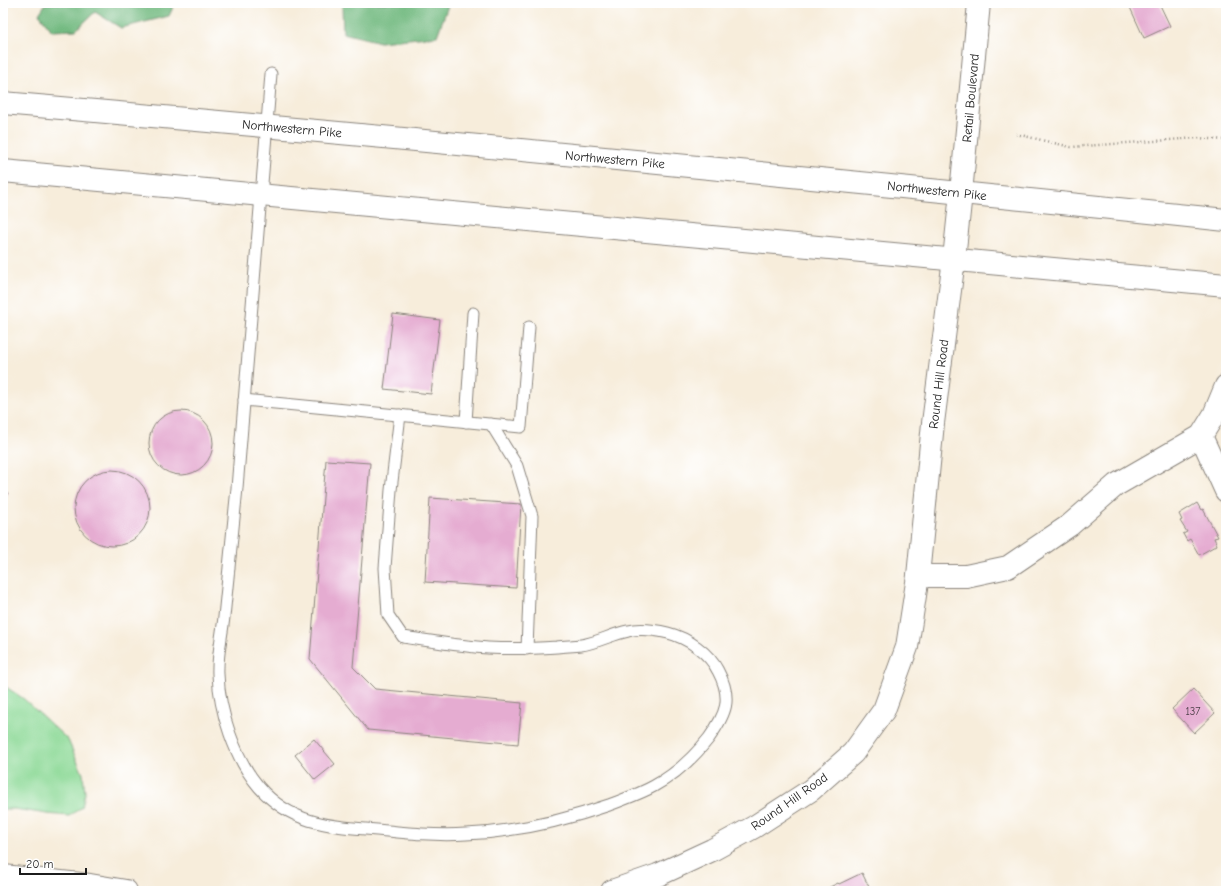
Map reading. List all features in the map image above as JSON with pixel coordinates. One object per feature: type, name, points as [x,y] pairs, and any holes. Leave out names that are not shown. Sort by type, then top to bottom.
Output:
[{"type":"main road","name":"Retail Boulevard","points":[[961,192],[979,3]]},
{"type":"main road","name":"Northwestern Pike","points":[[3,104],[267,126],[961,192],[1226,220]]},
{"type":"main road","points":[[3,171],[1226,285]]},
{"type":"main road","name":"Round Hill Road","points":[[612,891],[658,875],[712,850],[754,827],[811,790],[854,753],[884,710],[907,647],[918,576],[933,423],[961,192]]},
{"type":"main road","points":[[918,576],[966,576],[1008,567],[1070,525],[1116,486],[1202,436],[1214,415],[1226,386]]},
{"type":"main road","points":[[1202,436],[1226,491]]},
{"type":"main road","points":[[3,876],[90,885],[126,891]]},
{"type":"lane","points":[[271,74],[236,494],[218,672],[222,705],[231,736],[247,770],[262,790],[284,809],[302,818],[325,825],[415,834],[466,834],[516,829],[576,816],[624,800],[654,786],[679,770],[700,749],[718,725],[724,715],[727,705],[725,687],[717,669],[706,654],[686,639],[670,633],[644,630],[627,631],[584,645],[527,649],[470,647],[403,637],[388,615],[385,568],[391,490],[400,415]]},
{"type":"lane","points":[[466,422],[473,313]]},
{"type":"lane","points":[[244,400],[521,427],[530,327]]},
{"type":"lane","points":[[491,424],[517,466],[532,516],[527,649]]},
{"type":"path","points":[[1016,134],[1071,147],[1197,138],[1226,140]]},
{"type":"green space","points":[[46,3],[175,3],[169,16],[121,28],[95,12],[76,30],[52,31],[39,14]]},
{"type":"green space","points":[[346,3],[449,3],[437,36],[380,42],[343,33],[342,6]]},
{"type":"green space","points":[[3,685],[24,699],[68,740],[83,774],[85,793],[82,807],[69,816],[15,809],[3,809]]},
{"type":"building","points":[[1128,3],[1159,3],[1170,26],[1144,38]]},
{"type":"building","points":[[393,314],[440,320],[431,394],[384,389]]},
{"type":"building","points":[[181,411],[193,413],[204,420],[211,431],[213,443],[211,455],[204,466],[193,473],[181,475],[169,473],[158,466],[151,455],[149,443],[151,431],[158,420],[169,413]]},
{"type":"building","points":[[326,460],[370,463],[353,667],[375,689],[522,703],[518,744],[368,730],[310,659]]},
{"type":"building","points":[[112,470],[127,473],[139,481],[147,493],[150,508],[147,523],[139,535],[127,543],[112,546],[97,543],[85,535],[77,523],[74,508],[77,493],[85,481],[97,473]]},
{"type":"building","points":[[3,489],[8,493],[3,501]]},
{"type":"building","points":[[430,498],[521,504],[516,588],[425,582]]},
{"type":"building","points":[[1197,503],[1201,510],[1203,509],[1218,537],[1214,538],[1217,545],[1199,555],[1190,539],[1187,541],[1183,534],[1187,532],[1180,521],[1182,520],[1179,514]]},
{"type":"building","points":[[1193,689],[1215,713],[1194,733],[1172,709]]},
{"type":"building","points":[[314,739],[335,764],[315,780],[295,755]]},
{"type":"building","points":[[862,873],[871,891],[822,891],[838,883],[839,884]]}]
